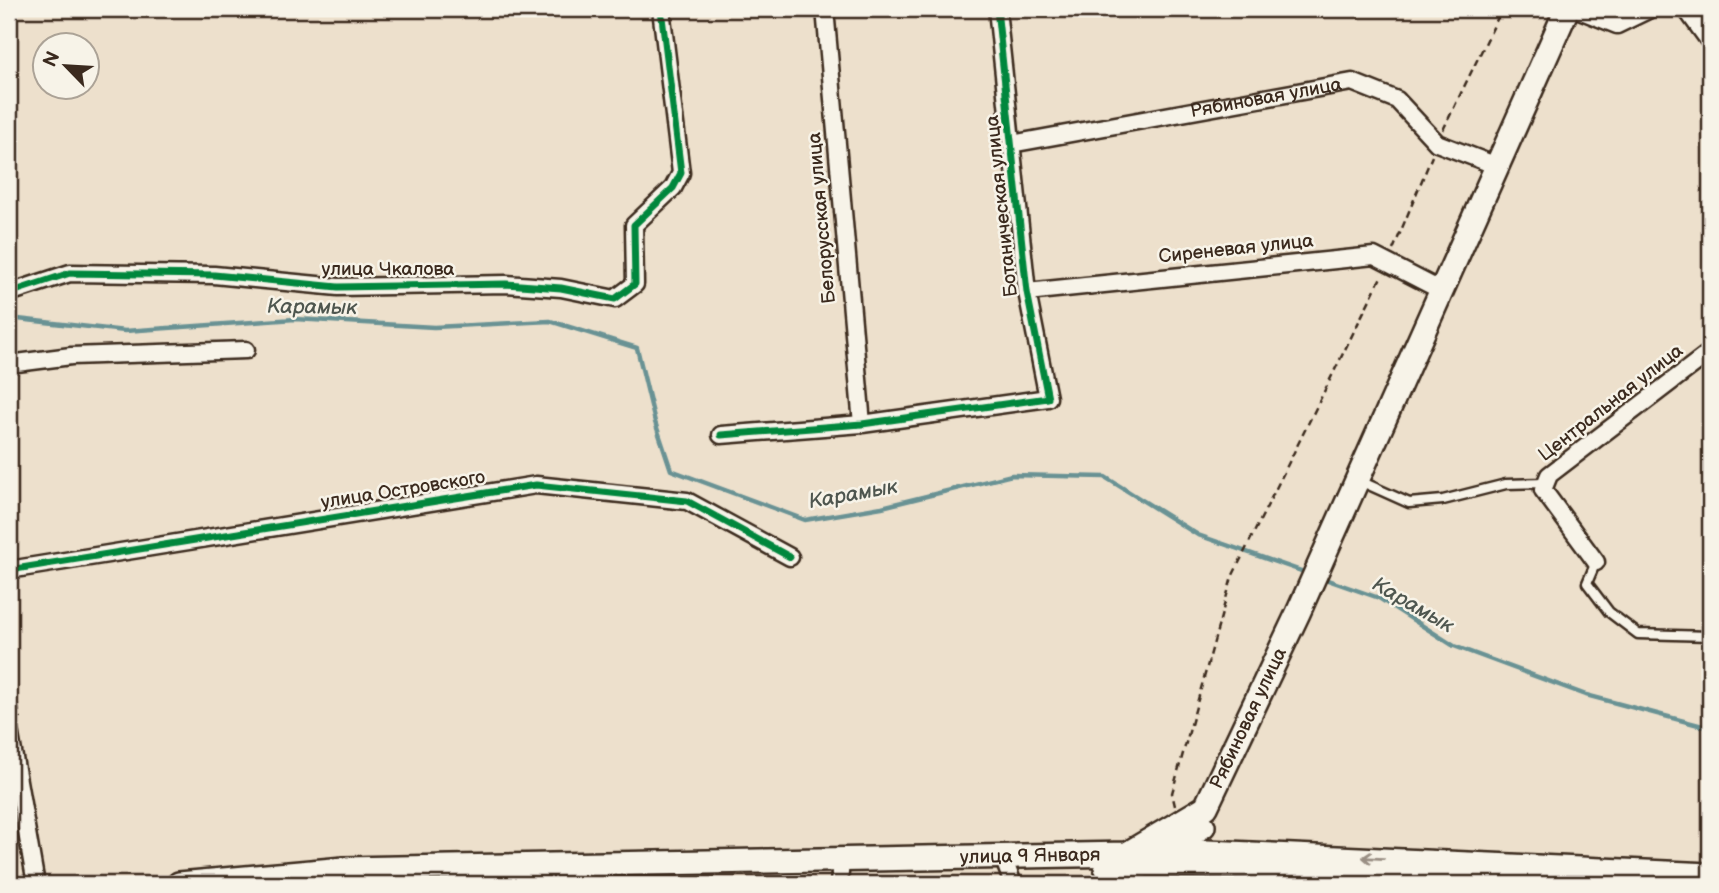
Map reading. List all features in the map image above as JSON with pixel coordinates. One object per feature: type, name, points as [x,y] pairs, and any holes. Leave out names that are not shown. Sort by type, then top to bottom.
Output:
[{"type":"main road","points":[[1364,483],[1442,291],[1567,9]]},
{"type":"main road","points":[[1364,483],[1578,9]]},
{"type":"main road","name":"Рябиновая улица","points":[[1133,860],[1179,823],[1206,807],[1304,616],[1364,483]]},
{"type":"main road","points":[[1133,860],[1164,851],[1218,816],[1304,616]]},
{"type":"main road","name":"улица 9 Января","points":[[309,884],[517,877],[1008,870],[1133,860]]},
{"type":"main road","name":"улица 9 Января","points":[[179,884],[273,880],[344,869],[517,877]]},
{"type":"street","name":"улица Чкалова","points":[[9,293],[70,273],[214,275],[338,287],[506,284],[561,288],[615,299],[635,284],[634,225],[673,188],[681,173],[660,9]]},
{"type":"street","name":"Белорусская улица","points":[[825,9],[862,424]]},
{"type":"street","name":"Ботаническая улица","points":[[862,424],[1048,398],[1027,292],[997,9]]},
{"type":"street","points":[[1578,9],[1616,26],[1650,9]]},
{"type":"street","points":[[1686,9],[1710,42]]},
{"type":"street","name":"Рябиновая улица","points":[[1011,144],[1352,82],[1397,100],[1437,143],[1497,166]]},
{"type":"street","name":"Сиреневая улица","points":[[1027,292],[1374,256],[1442,291]]},
{"type":"street","points":[[9,364],[71,356],[246,350]]},
{"type":"street","name":"Центральная улица","points":[[1545,487],[1549,475],[1710,352]]},
{"type":"street","points":[[722,435],[862,424]]},
{"type":"street","name":"улица Островского","points":[[9,570],[536,485],[687,501],[790,557]]},
{"type":"street","points":[[1545,487],[1596,562]]},
{"type":"street","points":[[9,729],[36,884]]},
{"type":"street","points":[[1164,851],[1262,869]]},
{"type":"street","points":[[1133,860],[1262,869],[1503,875],[1710,873]]},
{"type":"street","points":[[1503,875],[1619,884]]},
{"type":"lane","points":[[1364,483],[1409,503],[1443,500],[1506,484],[1545,487]]},
{"type":"lane","points":[[1596,562],[1587,583],[1609,612],[1637,634],[1710,636]]},
{"type":"path","points":[[1179,823],[1172,793],[1232,577],[1259,524]]},
{"type":"waterway","name":"Карамык","points":[[9,318],[125,331],[295,319],[434,327],[550,321],[637,348],[655,422],[671,470],[805,520],[882,507],[1012,475],[1105,477],[1198,535],[1307,573]]},
{"type":"waterway","name":"Карамык","points":[[1322,578],[1379,598],[1454,646],[1586,695],[1710,728]]},
{"type":"cycle path","points":[[9,293],[70,273],[214,275],[338,287],[506,284],[561,288],[615,299],[635,284],[634,225],[673,188],[681,173],[661,9]]},
{"type":"cycle path","points":[[721,435],[862,424],[1048,398],[1027,292],[997,9]]},
{"type":"cycle path","points":[[9,570],[536,485],[687,501],[790,557]]}]
